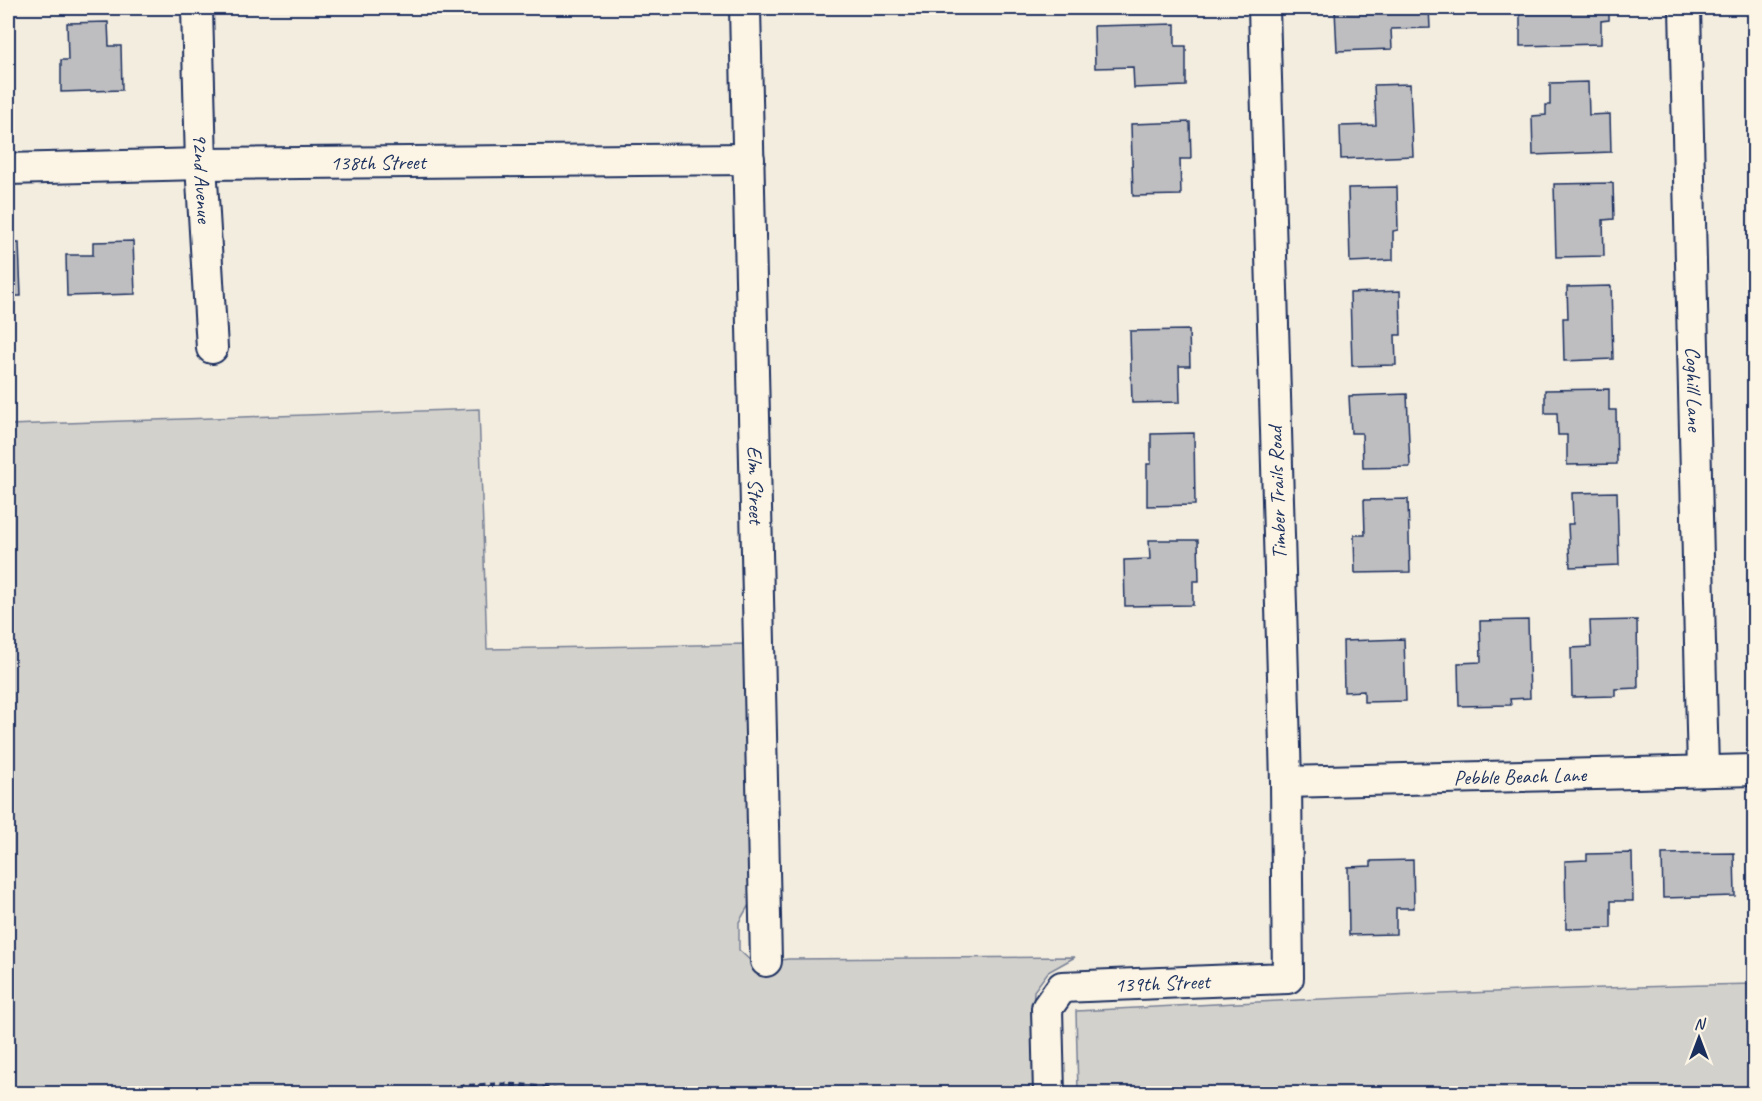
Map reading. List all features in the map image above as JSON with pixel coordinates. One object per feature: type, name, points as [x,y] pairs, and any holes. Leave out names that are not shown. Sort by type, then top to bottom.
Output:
[{"type":"street","name":"92nd Avenue","points":[[197,8],[201,164],[212,348]]},
{"type":"street","name":"Elm Street","points":[[745,8],[766,961]]},
{"type":"street","name":"Timber Trails Road","points":[[1264,8],[1286,782],[1288,978]]},
{"type":"street","name":"Coghill Lane","points":[[1685,8],[1704,771]]},
{"type":"street","name":"138th Street","points":[[8,169],[201,164],[749,159]]},
{"type":"street","name":"Pebble Beach Lane","points":[[1286,782],[1755,770]]},
{"type":"street","name":"139th Street","points":[[1049,1094],[1047,1008],[1062,987],[1288,978]]},
{"type":"path","points":[[396,1094],[499,1084],[547,1087],[568,1094]]},
{"type":"shaded area","points":[[479,409],[487,649],[746,644],[753,898],[739,922],[739,950],[754,964],[788,959],[1075,957],[1048,972],[1034,991],[1035,1093],[8,1093],[8,425]]},
{"type":"shaded area","points":[[1754,984],[1754,1093],[1078,1093],[1076,1011],[1415,995]]},
{"type":"building","points":[[1429,8],[1430,28],[1391,29],[1392,49],[1337,51],[1335,10]]},
{"type":"building","points":[[1520,8],[1609,8],[1609,20],[1601,21],[1601,44],[1520,46]]},
{"type":"building","points":[[108,22],[109,46],[121,46],[122,90],[61,92],[61,60],[68,60],[67,23]]},
{"type":"building","points":[[1175,24],[1175,46],[1186,46],[1186,86],[1134,88],[1133,67],[1095,68],[1094,26]]},
{"type":"building","points":[[1588,82],[1589,115],[1610,114],[1611,152],[1533,155],[1532,116],[1546,115],[1546,105],[1550,105],[1550,83]]},
{"type":"building","points":[[1410,84],[1413,156],[1341,159],[1340,126],[1376,125],[1374,85]]},
{"type":"building","points":[[1190,122],[1191,159],[1180,159],[1181,195],[1133,196],[1131,124]]},
{"type":"building","points":[[1613,183],[1614,219],[1603,220],[1604,256],[1556,257],[1554,184]]},
{"type":"building","points":[[1397,187],[1398,230],[1393,231],[1393,260],[1350,262],[1348,188]]},
{"type":"building","points":[[133,241],[135,294],[67,296],[66,255],[93,255],[93,242]]},
{"type":"building","points":[[8,243],[19,243],[21,296],[8,296]]},
{"type":"building","points":[[1611,286],[1613,359],[1564,361],[1563,318],[1568,318],[1567,287]]},
{"type":"building","points":[[1400,291],[1401,335],[1395,335],[1396,365],[1352,366],[1350,293]]},
{"type":"building","points":[[1189,330],[1190,366],[1179,366],[1180,402],[1132,403],[1130,331]]},
{"type":"building","points":[[1609,389],[1609,410],[1616,410],[1617,464],[1567,465],[1567,435],[1558,435],[1557,413],[1545,413],[1545,390]]},
{"type":"building","points":[[1407,394],[1410,467],[1363,468],[1362,433],[1351,433],[1349,396]]},
{"type":"building","points":[[1194,433],[1195,505],[1147,506],[1147,464],[1151,464],[1151,434]]},
{"type":"building","points":[[1617,492],[1619,565],[1570,567],[1568,524],[1573,524],[1572,493]]},
{"type":"building","points":[[1408,499],[1410,572],[1355,573],[1354,535],[1365,535],[1364,500]]},
{"type":"building","points":[[1149,540],[1198,540],[1199,581],[1193,581],[1193,605],[1125,606],[1124,560],[1150,559]]},
{"type":"building","points":[[1528,620],[1530,698],[1510,699],[1511,705],[1459,706],[1458,663],[1481,662],[1480,621]]},
{"type":"building","points":[[1637,620],[1638,688],[1615,689],[1615,696],[1572,697],[1571,648],[1591,647],[1590,621]]},
{"type":"building","points":[[1404,639],[1406,701],[1364,702],[1364,691],[1344,692],[1343,641]]},
{"type":"building","points":[[1632,853],[1633,901],[1611,901],[1611,928],[1566,929],[1565,861],[1587,860],[1587,854]]},
{"type":"building","points":[[1734,853],[1735,896],[1663,898],[1662,854]]},
{"type":"building","points":[[1413,860],[1414,908],[1396,908],[1396,934],[1349,935],[1348,867],[1371,866],[1371,861]]}]
